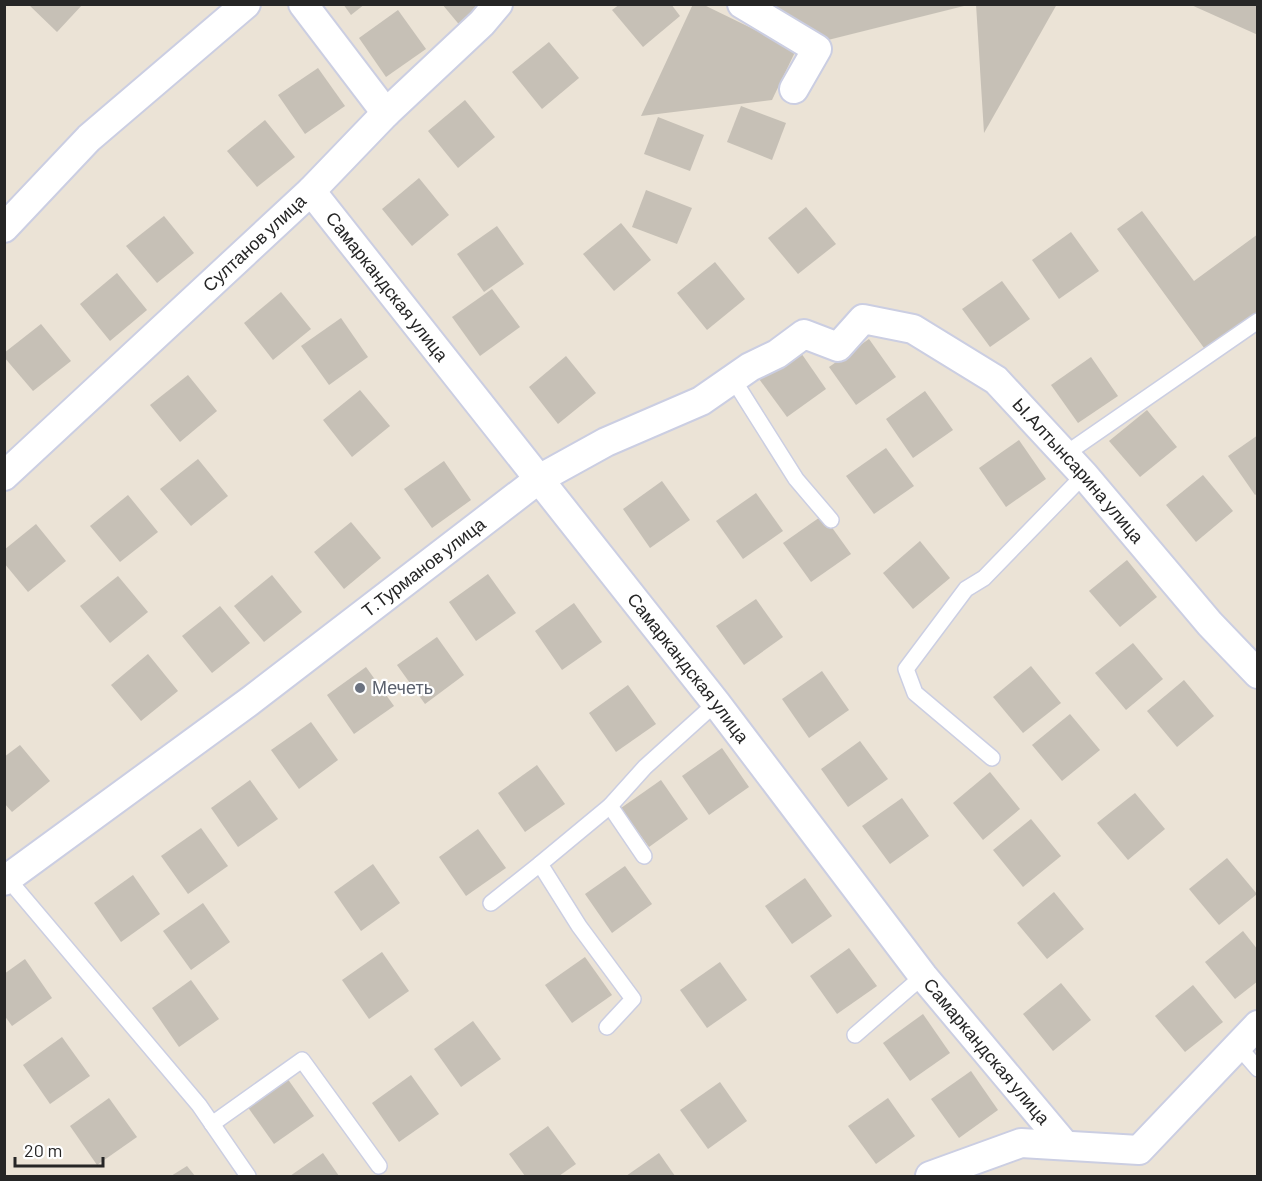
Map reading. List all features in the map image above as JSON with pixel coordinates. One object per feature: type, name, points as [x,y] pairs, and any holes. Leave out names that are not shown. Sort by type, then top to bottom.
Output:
[{"type":"street","points":[[4,228],[89,138],[246,4]]},
{"type":"street","points":[[303,4],[386,113]]},
{"type":"street","name":"Султанов улица","points":[[4,476],[311,191],[386,113],[482,23],[498,4]]},
{"type":"street","points":[[742,4],[817,50],[794,89]]},
{"type":"street","name":"Самаркандская улица","points":[[311,191],[716,703],[923,976],[1064,1144]]},
{"type":"street","name":"Т.Турманов улица","points":[[6,880],[250,701],[539,479],[606,442],[701,401],[750,367],[777,354],[804,334],[838,347],[863,320]]},
{"type":"street","name":"Ы.Алтынсарина улица","points":[[863,320],[913,329],[996,380],[1084,475],[1210,624],[1257,674]]},
{"type":"street","points":[[930,1176],[997,1166],[1021,1143],[1139,1150],[1257,1025]]},
{"type":"lane","points":[[1064,455],[1257,321]]},
{"type":"lane","points":[[733,379],[796,478],[831,520]]},
{"type":"lane","points":[[992,758],[915,693],[906,669],[966,589],[984,578],[1084,475]]},
{"type":"lane","points":[[491,903],[610,806],[645,767],[716,703]]},
{"type":"lane","points":[[610,806],[644,856]]},
{"type":"lane","points":[[540,864],[579,926],[633,999],[607,1027]]},
{"type":"lane","points":[[6,880],[138,1031],[212,1124],[248,1176]]},
{"type":"lane","points":[[855,1035],[923,976]]},
{"type":"lane","points":[[1238,1046],[1257,1069]]},
{"type":"lane","points":[[212,1124],[302,1060],[379,1166]]},
{"type":"building","points":[[28,4],[83,4],[57,32]]},
{"type":"building","points":[[343,4],[365,4],[351,15]]},
{"type":"building","points":[[442,4],[491,4],[462,28]]},
{"type":"building","points":[[620,4],[671,4],[680,16],[643,47],[612,10]]},
{"type":"building","points":[[693,4],[702,4],[796,50],[772,100],[641,116]]},
{"type":"building","points":[[765,4],[968,4],[968,5],[828,40]]},
{"type":"building","points":[[976,4],[1057,4],[984,133]]},
{"type":"building","points":[[1189,4],[1258,4],[1258,35]]},
{"type":"building","points":[[398,10],[426,49],[386,77],[359,38]]},
{"type":"building","points":[[549,42],[579,78],[542,109],[512,72]]},
{"type":"building","points":[[318,68],[345,106],[305,134],[278,95]]},
{"type":"building","points":[[465,100],[495,137],[458,168],[428,131]]},
{"type":"building","points":[[741,106],[786,123],[772,160],[727,142]]},
{"type":"building","points":[[658,117],[704,135],[690,171],[644,154]]},
{"type":"building","points":[[265,120],[295,157],[257,187],[227,151]]},
{"type":"building","points":[[419,178],[449,215],[412,246],[382,209]]},
{"type":"building","points":[[646,190],[692,208],[677,244],[632,227]]},
{"type":"building","points":[[806,207],[836,244],[798,274],[768,238]]},
{"type":"building","points":[[1142,211],[1194,281],[1258,234],[1258,315],[1207,352],[1117,229]]},
{"type":"building","points":[[164,216],[194,253],[157,283],[126,246]]},
{"type":"building","points":[[621,223],[651,260],[614,291],[583,254]]},
{"type":"building","points":[[497,226],[524,264],[484,292],[457,254]]},
{"type":"building","points":[[1071,232],[1099,271],[1059,299],[1032,260]]},
{"type":"building","points":[[715,262],[745,299],[707,330],[677,293]]},
{"type":"building","points":[[117,273],[147,310],[110,341],[80,304]]},
{"type":"building","points":[[1002,281],[1030,319],[990,347],[962,309]]},
{"type":"building","points":[[492,289],[520,327],[480,356],[452,317]]},
{"type":"building","points":[[281,292],[311,329],[273,360],[244,323]]},
{"type":"building","points":[[341,318],[368,357],[329,385],[301,346]]},
{"type":"building","points":[[41,324],[71,361],[33,391],[4,357],[4,353]]},
{"type":"building","points":[[869,339],[896,377],[856,405],[829,367]]},
{"type":"building","points":[[799,350],[826,389],[787,417],[759,379]]},
{"type":"building","points":[[566,356],[596,393],[558,424],[529,387]]},
{"type":"building","points":[[1091,357],[1118,396],[1078,423],[1051,385]]},
{"type":"building","points":[[188,375],[217,411],[180,442],[150,405]]},
{"type":"building","points":[[360,390],[390,426],[352,457],[323,420]]},
{"type":"building","points":[[925,391],[953,430],[913,458],[886,419]]},
{"type":"building","points":[[1147,410],[1177,447],[1140,477],[1109,441]]},
{"type":"building","points":[[1258,435],[1258,493],[1255,495],[1228,456]]},
{"type":"building","points":[[1019,440],[1046,479],[1006,507],[979,468]]},
{"type":"building","points":[[886,448],[914,486],[874,514],[846,476]]},
{"type":"building","points":[[198,459],[228,496],[191,526],[160,489]]},
{"type":"building","points":[[444,461],[471,500],[432,528],[404,489]]},
{"type":"building","points":[[1203,475],[1233,511],[1196,542],[1166,505]]},
{"type":"building","points":[[662,481],[690,520],[650,548],[623,509]]},
{"type":"building","points":[[756,493],[783,531],[743,559],[716,521]]},
{"type":"building","points":[[128,495],[158,532],[120,562],[90,526]]},
{"type":"building","points":[[823,515],[851,554],[811,582],[783,543]]},
{"type":"building","points":[[351,522],[381,558],[344,589],[314,552]]},
{"type":"building","points":[[36,524],[66,561],[28,592],[4,563],[4,550]]},
{"type":"building","points":[[920,541],[950,578],[913,609],[883,573]]},
{"type":"building","points":[[1127,560],[1157,597],[1120,627],[1089,591]]},
{"type":"building","points":[[488,574],[516,613],[476,641],[449,602]]},
{"type":"building","points":[[272,575],[302,612],[264,642],[234,606]]},
{"type":"building","points":[[118,576],[148,612],[110,643],[80,606]]},
{"type":"building","points":[[756,599],[783,637],[744,665],[716,626]]},
{"type":"building","points":[[574,603],[602,642],[562,670],[535,631]]},
{"type":"building","points":[[220,606],[250,643],[212,673],[182,636]]},
{"type":"building","points":[[437,637],[464,675],[425,704],[397,665]]},
{"type":"building","points":[[1133,643],[1163,679],[1126,710],[1095,673]]},
{"type":"building","points":[[148,654],[178,691],[141,721],[111,685]]},
{"type":"building","points":[[1031,666],[1061,703],[1023,733],[993,697]]},
{"type":"building","points":[[366,667],[394,706],[354,734],[327,695]]},
{"type":"building","points":[[822,671],[849,710],[809,738],[782,699]]},
{"type":"building","points":[[1184,680],[1214,716],[1177,747],[1147,711]]},
{"type":"building","points":[[628,685],[656,724],[616,752],[589,713]]},
{"type":"building","points":[[1070,714],[1100,750],[1062,781],[1032,745]]},
{"type":"building","points":[[311,722],[338,760],[299,789],[271,750]]},
{"type":"building","points":[[860,741],[888,779],[848,807],[821,769]]},
{"type":"building","points":[[20,745],[50,781],[12,812],[4,803],[4,757]]},
{"type":"building","points":[[722,748],[749,787],[709,815],[682,776]]},
{"type":"building","points":[[537,765],[565,804],[525,832],[498,793]]},
{"type":"building","points":[[990,772],[1020,809],[983,840],[953,803]]},
{"type":"building","points":[[250,780],[278,819],[238,847],[211,808]]},
{"type":"building","points":[[661,780],[688,819],[649,847],[621,808]]},
{"type":"building","points":[[1135,793],[1165,829],[1128,860],[1097,823]]},
{"type":"building","points":[[902,798],[929,836],[890,864],[862,826]]},
{"type":"building","points":[[1031,819],[1061,856],[1023,887],[993,850]]},
{"type":"building","points":[[201,828],[228,866],[188,894],[161,856]]},
{"type":"building","points":[[478,829],[506,868],[466,896],[439,857]]},
{"type":"building","points":[[1227,858],[1257,894],[1219,925],[1189,889]]},
{"type":"building","points":[[373,864],[400,903],[361,931],[334,892]]},
{"type":"building","points":[[625,866],[652,904],[612,933],[585,894]]},
{"type":"building","points":[[133,875],[160,914],[121,942],[94,903]]},
{"type":"building","points":[[805,878],[832,916],[792,944],[765,906]]},
{"type":"building","points":[[1054,892],[1084,929],[1047,959],[1017,923]]},
{"type":"building","points":[[203,903],[230,942],[191,970],[163,931]]},
{"type":"building","points":[[1243,931],[1258,950],[1258,981],[1235,999],[1205,962]]},
{"type":"building","points":[[849,948],[877,986],[837,1014],[810,976]]},
{"type":"building","points":[[382,952],[409,991],[369,1019],[342,980]]},
{"type":"building","points":[[585,957],[612,995],[572,1023],[545,985]]},
{"type":"building","points":[[25,959],[52,998],[12,1026],[4,1015],[4,974]]},
{"type":"building","points":[[720,962],[747,1000],[707,1028],[680,990]]},
{"type":"building","points":[[191,980],[219,1019],[179,1047],[152,1008]]},
{"type":"building","points":[[1061,983],[1091,1020],[1053,1051],[1023,1014]]},
{"type":"building","points":[[1193,985],[1223,1022],[1185,1052],[1155,1016]]},
{"type":"building","points":[[923,1014],[950,1053],[910,1081],[883,1043]]},
{"type":"building","points":[[473,1021],[501,1059],[461,1087],[434,1049]]},
{"type":"building","points":[[62,1037],[90,1076],[50,1104],[23,1065]]},
{"type":"building","points":[[971,1071],[998,1110],[959,1138],[931,1099]]},
{"type":"building","points":[[411,1075],[439,1114],[399,1142],[372,1103]]},
{"type":"building","points":[[287,1078],[314,1116],[274,1144],[247,1106]]},
{"type":"building","points":[[720,1082],[747,1121],[708,1149],[680,1110]]},
{"type":"building","points":[[109,1098],[137,1137],[97,1165],[70,1126]]},
{"type":"building","points":[[888,1098],[915,1136],[876,1164],[848,1126]]},
{"type":"building","points":[[548,1126],[576,1164],[559,1176],[525,1176],[509,1154]]},
{"type":"building","points":[[323,1153],[339,1176],[290,1176]]},
{"type":"building","points":[[659,1153],[675,1176],[626,1176]]},
{"type":"building","points":[[187,1166],[195,1176],[171,1176]]},
{"type":"place","name":"Мечеть","points":[[360,688]]}]
